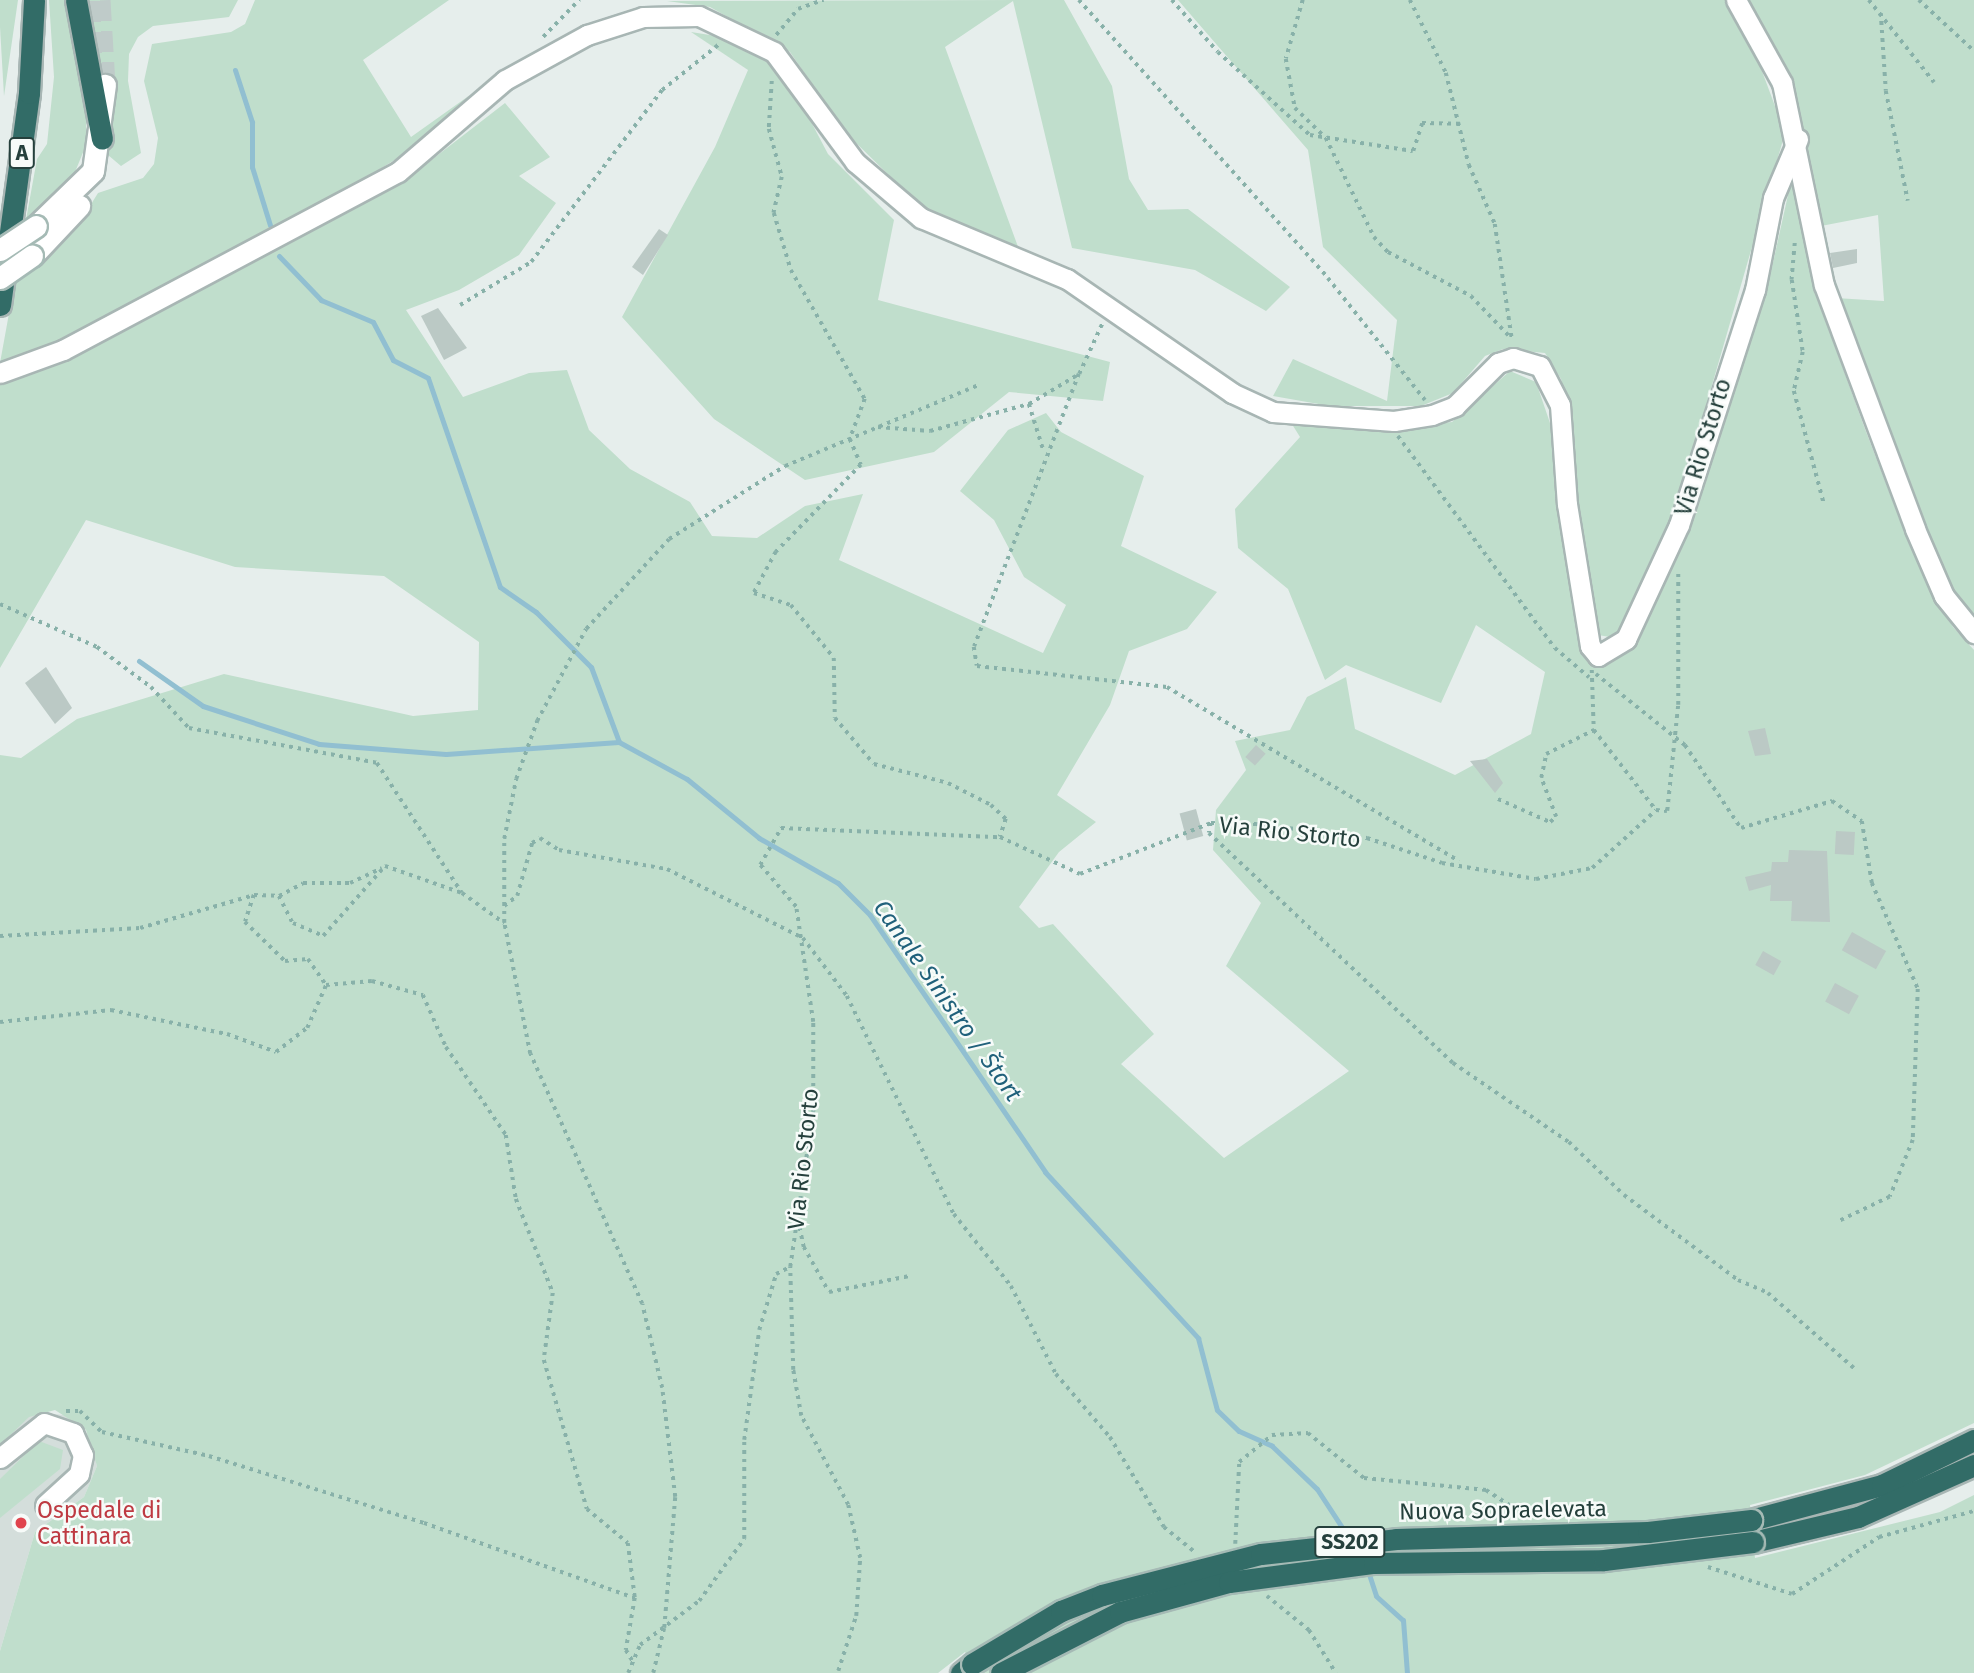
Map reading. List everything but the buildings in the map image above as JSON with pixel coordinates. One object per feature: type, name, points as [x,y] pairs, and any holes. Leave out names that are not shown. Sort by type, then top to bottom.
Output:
[{"type":"highway","name":"A","points":[[0,305],[28,102],[34,0]]},
{"type":"highway","points":[[76,0],[102,139]]},
{"type":"highway","name":"Nuova Sopraelevata","points":[[966,1669],[1061,1611],[1102,1595],[1261,1554],[1396,1539],[1648,1532],[1751,1520],[1872,1489],[1974,1440]]},
{"type":"highway","name":"SS202","points":[[1001,1673],[1109,1616],[1229,1582],[1374,1563],[1604,1560],[1753,1542],[1858,1517],[1974,1465]]},
{"type":"main road","points":[[0,278],[32,256],[79,207],[102,139],[105,85]]},
{"type":"main road","points":[[0,250],[36,226],[93,172]]},
{"type":"street","points":[[1736,0],[1782,83],[1798,139],[1824,285],[1915,529],[1944,596],[1974,633]]},
{"type":"street","points":[[0,373],[63,349],[398,172],[505,80],[587,36],[667,14],[734,28],[774,52],[855,162],[921,218],[1067,279],[1232,393],[1273,412],[1394,421],[1432,415],[1455,406],[1513,349]]},
{"type":"street","name":"Via Rio Storto","points":[[1513,349],[1540,366],[1560,405],[1567,504],[1590,646],[1598,656],[1626,639],[1679,525],[1755,290],[1773,198],[1798,139]]},
{"type":"street","points":[[0,1458],[24,1434],[53,1423],[73,1433],[83,1455],[74,1482],[45,1505]]},
{"type":"path","points":[[823,0],[798,9],[776,30],[769,129],[782,177],[775,213],[791,270],[865,398],[850,439],[861,465],[776,552],[754,593],[791,605],[834,658],[835,718],[874,764],[948,783],[992,805],[1006,819],[1000,837]]},
{"type":"path","points":[[1079,0],[1328,278],[1423,395],[1432,415]]},
{"type":"path","points":[[1172,0],[1298,127],[1326,138],[1413,151],[1422,123],[1461,124]]},
{"type":"path","points":[[1303,0],[1286,59],[1287,83],[1295,108],[1326,138],[1374,237],[1388,252],[1471,296],[1513,349]]},
{"type":"path","points":[[1409,0],[1446,73],[1461,124],[1469,165],[1495,224],[1513,349]]},
{"type":"path","points":[[1869,0],[1934,82]]},
{"type":"path","points":[[1919,0],[1974,51]]},
{"type":"path","points":[[1881,13],[1886,91],[1908,201]]},
{"type":"path","points":[[460,305],[531,262],[662,90],[734,28]]},
{"type":"path","points":[[1797,232],[1792,280],[1803,352],[1794,391],[1824,504]]},
{"type":"path","points":[[1108,307],[1044,453],[974,647],[977,666],[1167,687],[1461,862]]},
{"type":"path","points":[[876,427],[930,431],[1029,404],[1079,374]]},
{"type":"path","points":[[653,1673],[664,1628],[675,1497],[662,1388],[642,1304],[530,1054],[504,923],[504,839],[537,721],[586,629],[644,561],[785,466],[981,384]]},
{"type":"path","points":[[1029,404],[1044,453]]},
{"type":"path","points":[[1394,421],[1399,439],[1555,648],[1588,677],[1594,730],[1656,810]]},
{"type":"path","name":"Via Rio Storto","points":[[628,1673],[640,1645],[699,1601],[744,1539],[744,1440],[759,1330],[776,1274],[790,1267],[813,1112],[813,1022],[803,938],[796,907],[760,865],[781,828],[1000,837],[1080,874],[1211,823],[1367,838],[1431,860],[1461,862],[1513,877],[1571,876],[1592,868],[1656,810],[1667,811],[1673,733],[1678,566]]},
{"type":"path","points":[[0,604],[97,647],[151,687],[190,728],[377,763],[462,893]]},
{"type":"path","points":[[1592,670],[1630,706],[1673,733],[1741,828],[1832,801],[1862,821],[1869,836],[1872,883],[1918,989],[1913,1140],[1890,1197],[1840,1221]]},
{"type":"path","points":[[1499,799],[1550,822],[1556,817],[1541,778],[1546,754],[1594,730]]},
{"type":"path","points":[[1211,823],[1209,833],[1453,1063],[1569,1142],[1624,1195],[1738,1280],[1768,1293],[1854,1368]]},
{"type":"path","points":[[504,906],[517,896],[532,843],[540,838],[559,850],[667,869],[803,938],[847,996],[954,1214],[1011,1286],[1056,1374],[1110,1437],[1164,1527],[1200,1555]]},
{"type":"path","points":[[279,895],[293,923],[323,936],[385,866]]},
{"type":"path","points":[[0,936],[139,928],[254,895],[279,895],[303,883],[350,883],[385,866],[462,893],[504,923]]},
{"type":"path","points":[[254,895],[245,922],[285,961],[308,959],[326,985]]},
{"type":"path","points":[[326,985],[372,981],[423,995],[446,1047],[506,1135],[516,1199],[553,1293],[544,1360],[587,1508],[628,1543],[635,1598],[626,1638],[632,1660]]},
{"type":"path","points":[[0,1022],[111,1010],[228,1034],[276,1052],[307,1028],[326,985]]},
{"type":"path","points":[[797,1217],[804,1247],[829,1292],[909,1276]]},
{"type":"path","points":[[790,1267],[801,1416],[848,1506],[860,1558],[856,1616],[838,1671]]},
{"type":"path","points":[[53,1423],[58,1410],[80,1411],[102,1432],[209,1456],[436,1527],[635,1598]]},
{"type":"path","points":[[1235,1549],[1238,1462],[1272,1435]]},
{"type":"path","points":[[1257,1589],[1309,1630],[1336,1673]]},
{"type":"shaded area","name":"Ospedale di Cattinara","points":[[0,1394],[38,1412],[71,1416],[91,1438],[97,1466],[84,1497],[35,1532],[0,1651]]},
{"type":"green space","points":[[0,0],[18,0],[4,96],[0,27]]},
{"type":"green space","points":[[49,0],[66,0],[86,105],[86,145],[71,182],[48,202],[31,268],[78,225],[98,193],[143,178],[154,164],[158,138],[144,81],[152,44],[231,32],[245,24],[255,0],[449,0],[363,60],[411,137],[470,95],[406,153],[349,188],[65,338],[0,363],[37,159],[47,144],[54,77]]},
{"type":"green space","points":[[83,0],[238,0],[229,17],[153,26],[138,37],[129,54],[128,81],[141,153],[121,166],[108,155],[117,84],[88,86]]},
{"type":"green space","points":[[1064,0],[1112,86],[1129,179],[1148,210],[1188,209],[1290,287],[1266,311],[1195,270],[1072,248],[1013,1],[945,47],[1021,255],[951,225],[910,196],[844,131],[790,52],[710,7],[667,1]]},
{"type":"green space","points":[[1178,0],[1725,0],[1756,55],[1785,133],[1675,513],[1616,638],[1598,635],[1576,509],[1569,415],[1561,379],[1545,353],[1503,349],[1485,356],[1453,393],[1421,406],[1330,406],[1273,396],[1293,359],[1387,401],[1397,320],[1323,247],[1308,150]]},
{"type":"green space","points":[[1747,0],[1974,0],[1974,624],[1937,565],[1836,298],[1884,301],[1878,215],[1821,226],[1800,111]]},
{"type":"green space","points":[[691,32],[741,40],[789,80],[828,154],[894,220],[878,300],[1110,362],[1103,401],[1009,392],[934,452],[805,480],[714,419],[622,317],[715,147],[748,70]]},
{"type":"green space","points":[[505,103],[550,157],[519,176],[556,203],[519,255],[459,290],[406,310],[463,397],[529,373],[567,370],[589,430],[630,469],[690,502],[712,536],[757,538],[805,506],[863,494],[839,560],[1043,653],[1066,605],[1024,577],[994,520],[960,491],[1008,430],[1046,413],[1061,432],[1144,476],[1121,546],[1217,592],[1187,629],[1129,651],[1110,705],[1057,795],[1096,822],[1059,852],[1019,907],[1039,928],[1053,924],[1154,1034],[1121,1064],[1224,1158],[1349,1071],[1226,966],[1261,903],[1213,850],[1216,810],[1246,770],[1235,741],[1290,730],[1307,697],[1346,677],[1355,729],[1455,775],[1531,734],[1545,672],[1476,625],[1441,703],[1346,665],[1325,680],[1288,589],[1238,548],[1235,509],[1300,437],[1290,421],[1371,430],[1452,422],[1510,371],[1536,382],[1550,423],[1576,628],[1589,660],[1610,661],[1633,646],[1701,483],[1766,294],[1794,168],[1817,297],[1865,429],[1910,546],[1953,627],[1974,650],[1974,1423],[1865,1475],[1750,1505],[1755,1558],[1940,1512],[1974,1495],[1974,1673],[977,1673],[965,1652],[938,1673],[0,1673],[0,1651],[35,1532],[84,1497],[97,1466],[86,1430],[55,1410],[29,1417],[0,1445],[0,755],[21,758],[77,719],[224,674],[413,716],[478,710],[479,642],[384,576],[235,567],[86,520],[0,668],[0,382],[72,355],[354,208],[412,175]]},
{"type":"green space","points":[[39,1441],[63,1450],[60,1469],[0,1518],[0,1479]]},
{"type":"waterway","points":[[235,70],[252,122],[252,167],[270,225]]},
{"type":"waterway","points":[[279,256],[321,300],[373,322],[393,360],[428,378],[500,587],[536,612],[591,667],[619,742]]},
{"type":"waterway","name":"Canale Sinistro / Štort","points":[[139,661],[203,706],[319,744],[446,754],[619,742],[687,779],[759,838],[838,883],[870,915],[1045,1172],[1198,1338],[1217,1410],[1239,1431],[1272,1446],[1317,1489],[1349,1538]]},
{"type":"waterway","name":"Canale Sinistro / Štort","points":[[1367,1568],[1376,1596],[1403,1620],[1407,1673]]},
{"type":"tunnel","points":[[100,0],[105,85]]},
{"type":"place","name":"Ospedale di Cattinara","points":[[21,1523]]}]
